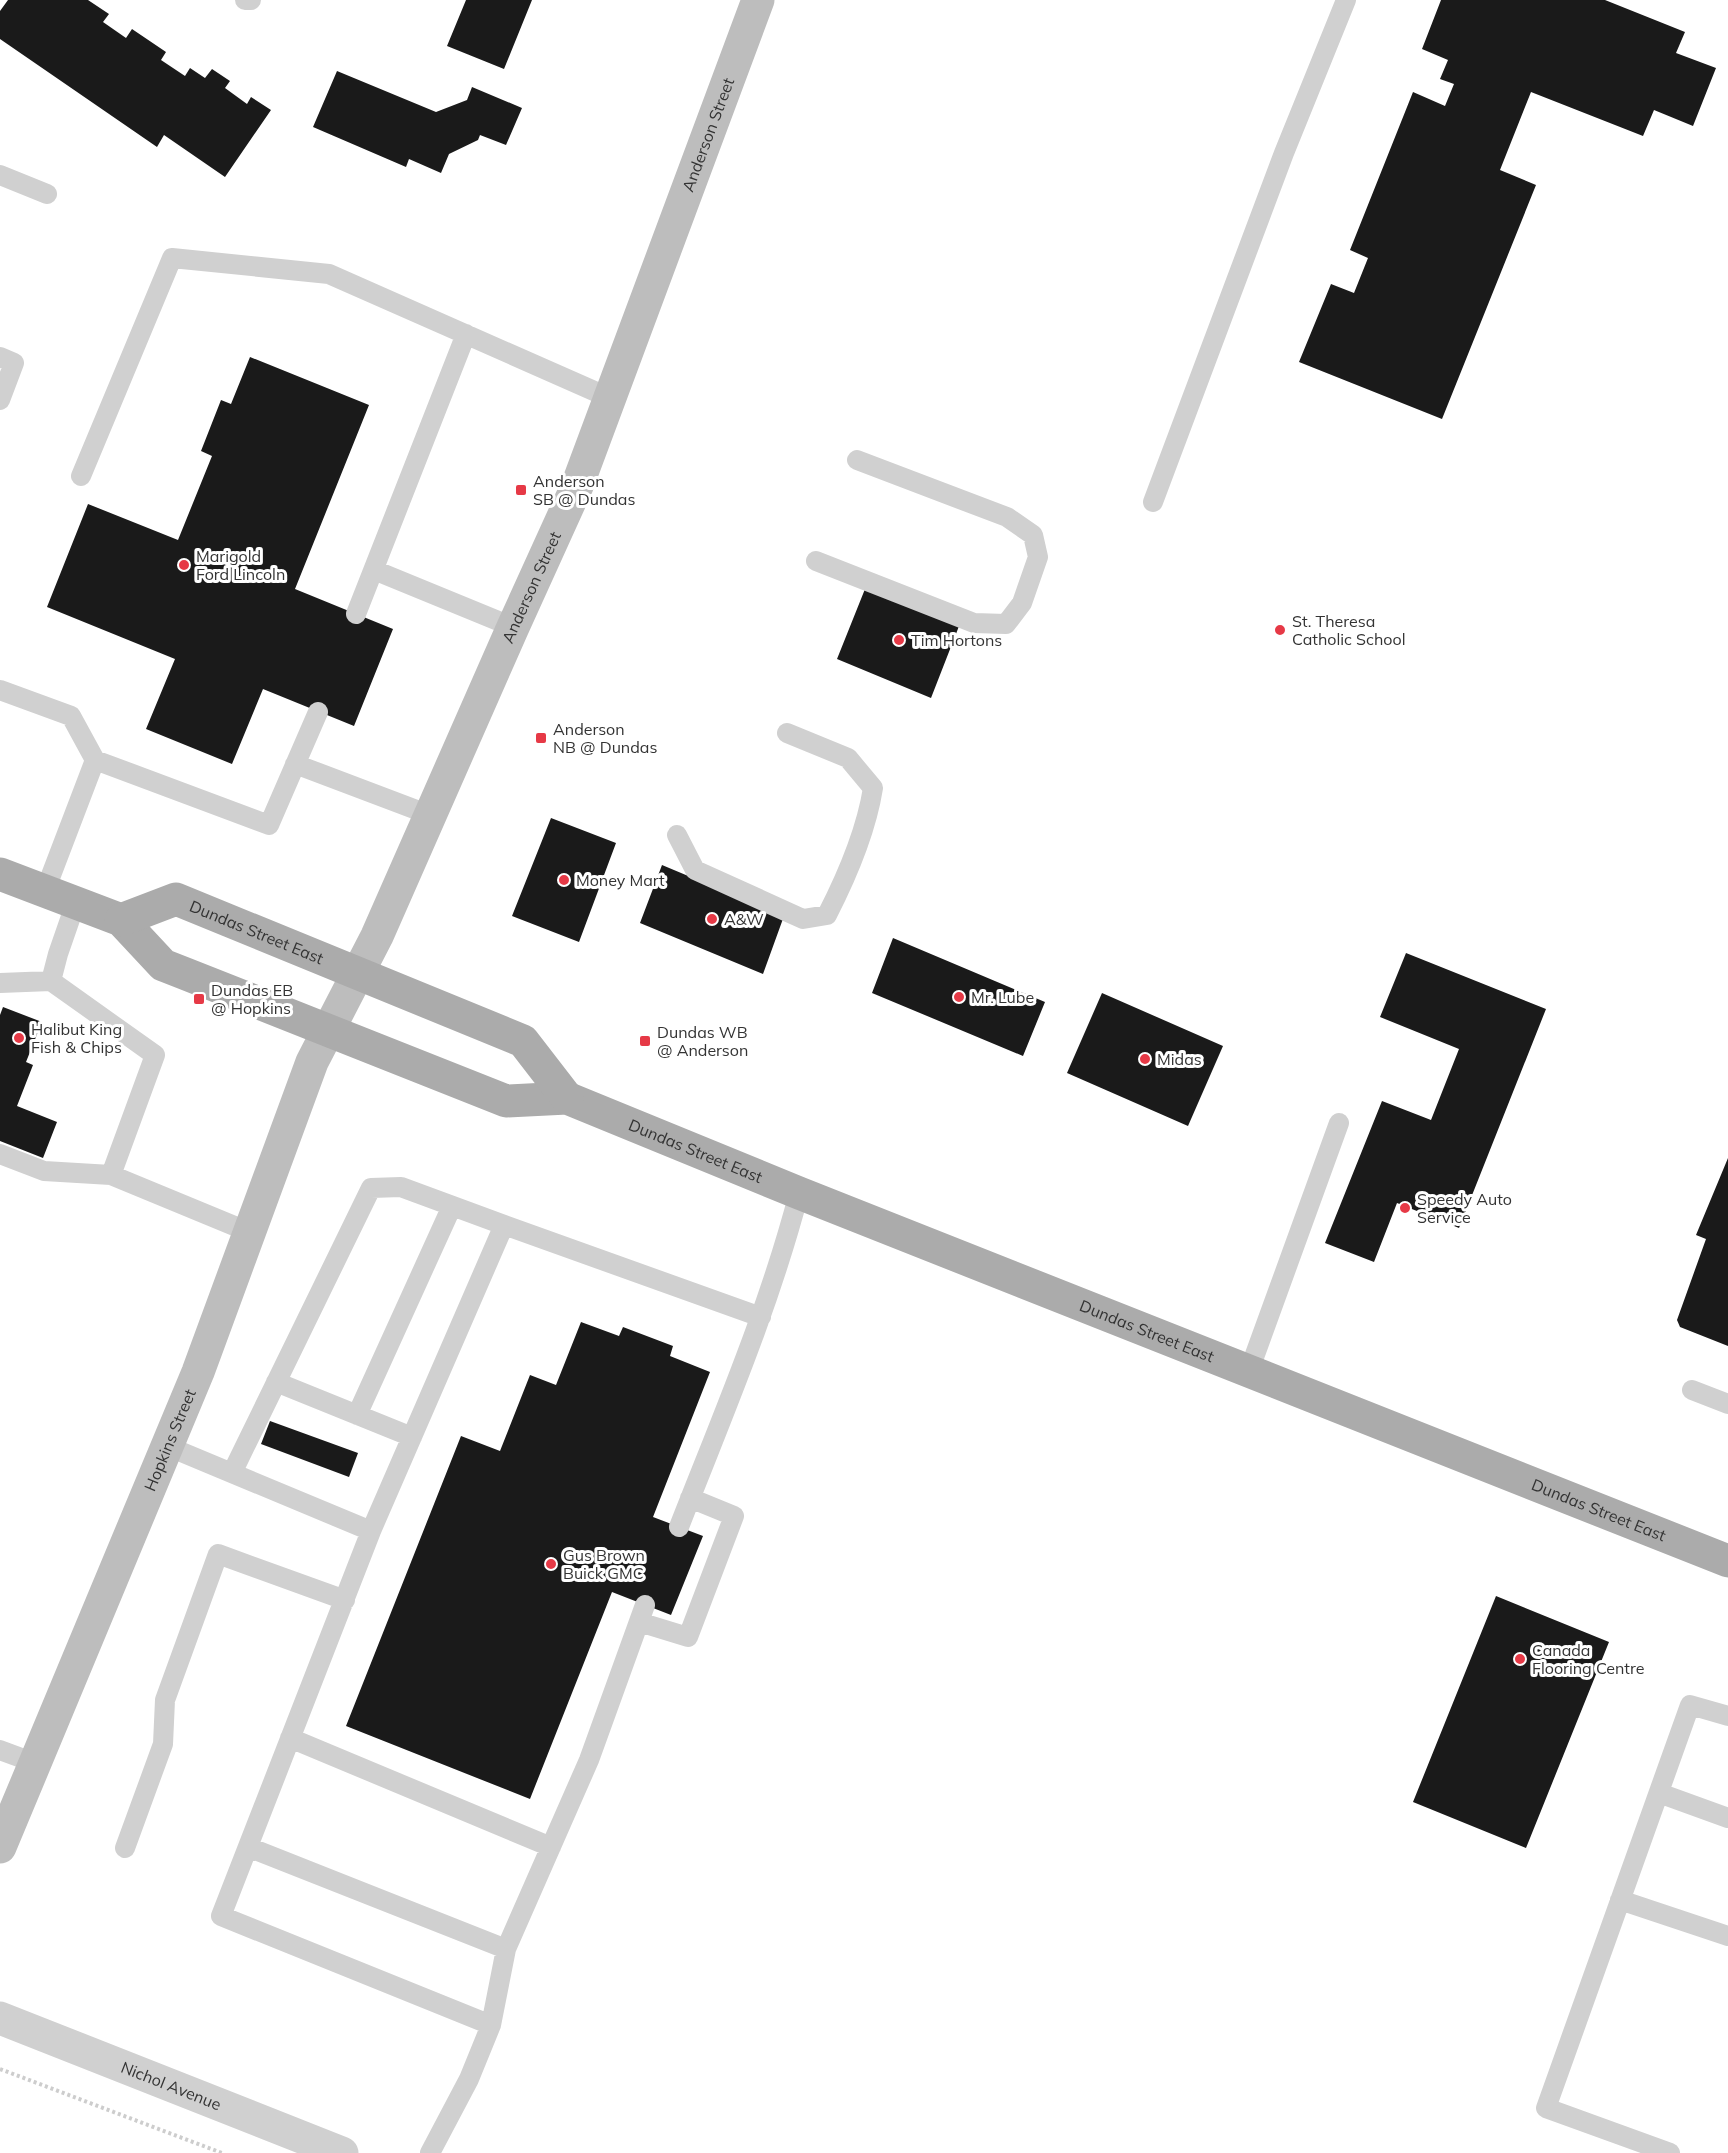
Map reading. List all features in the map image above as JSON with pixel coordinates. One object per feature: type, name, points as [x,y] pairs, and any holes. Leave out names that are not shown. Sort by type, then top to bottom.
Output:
[{"type":"main road","name":"Anderson Street","points":[[328,1030],[377,936],[513,627],[578,486],[758,0]]},
{"type":"main road","name":"Dundas Street East","points":[[0,874],[121,920],[163,965],[506,1101],[567,1098],[799,1193],[1728,1561]]},
{"type":"main road","name":"Dundas Street East","points":[[121,920],[176,899],[523,1041],[567,1098]]},
{"type":"main road","name":"Hopkins Street","points":[[0,1846],[198,1372],[312,1062],[328,1030]]},
{"type":"street","name":"Nichol Avenue","points":[[0,2018],[342,2153]]},
{"type":"lane","points":[[245,0],[251,0]]},
{"type":"lane","points":[[1153,502],[1284,153],[1346,0]]},
{"type":"lane","points":[[0,175],[47,194]]},
{"type":"lane","points":[[81,476],[172,258],[329,273],[610,398]]},
{"type":"lane","points":[[356,614],[466,334]]},
{"type":"lane","points":[[0,357],[14,363],[0,400]]},
{"type":"lane","points":[[816,561],[974,623],[1006,624],[1022,603],[1038,557],[1033,535],[1008,517],[857,460]]},
{"type":"lane","points":[[374,570],[513,627]]},
{"type":"lane","points":[[0,690],[71,716],[95,760],[269,825],[318,712]]},
{"type":"lane","points":[[677,836],[695,870],[803,919],[827,915],[839,892],[869,811],[873,788],[848,758],[787,733]]},
{"type":"lane","points":[[45,891],[95,760]]},
{"type":"lane","points":[[295,764],[430,815]]},
{"type":"lane","points":[[51,981],[76,902]]},
{"type":"lane","points":[[0,983],[51,981],[156,1055],[111,1175]]},
{"type":"lane","points":[[1249,1371],[1339,1123]]},
{"type":"lane","points":[[0,1154],[44,1171],[111,1175],[249,1232]]},
{"type":"lane","points":[[232,1473],[371,1188],[401,1187],[761,1317]]},
{"type":"lane","points":[[679,1527],[761,1317],[784,1249],[799,1193]]},
{"type":"lane","points":[[357,1414],[452,1206]]},
{"type":"lane","points":[[491,2025],[221,1916],[371,1531],[504,1225]]},
{"type":"lane","points":[[276,1382],[412,1437]]},
{"type":"lane","points":[[1692,1390],[1728,1404]]},
{"type":"lane","points":[[167,1446],[371,1531]]},
{"type":"lane","points":[[430,2153],[469,2079],[491,2025],[506,1949],[589,1760],[642,1613],[688,1637],[734,1516],[690,1498]]},
{"type":"lane","points":[[125,1848],[163,1744],[165,1700],[218,1554],[345,1600]]},
{"type":"lane","points":[[1670,2153],[1546,2108],[1690,1705],[1728,1716]]},
{"type":"lane","points":[[290,1738],[551,1846]]},
{"type":"lane","points":[[0,1750],[34,1763]]},
{"type":"lane","points":[[1659,1793],[1728,1818]]},
{"type":"lane","points":[[248,1847],[506,1949]]},
{"type":"lane","points":[[1620,1900],[1728,1936]]},
{"type":"path","points":[[0,2069],[222,2153]]},
{"type":"building","points":[[8,0],[88,0],[109,14],[103,22],[126,38],[132,29],[166,52],[161,60],[185,76],[190,68],[205,78],[212,69],[230,81],[225,88],[247,104],[251,97],[271,110],[225,177],[164,135],[157,147],[0,39],[0,11]]},
{"type":"building","points":[[466,0],[532,0],[504,69],[447,46]]},
{"type":"building","points":[[1441,0],[1605,0],[1685,32],[1676,53],[1716,68],[1693,126],[1654,110],[1643,136],[1531,92],[1500,170],[1536,185],[1442,419],[1299,362],[1331,284],[1354,293],[1368,258],[1350,250],[1413,92],[1445,106],[1454,84],[1440,79],[1448,60],[1422,49]]},
{"type":"building","points":[[337,71],[436,112],[467,100],[472,87],[522,108],[506,145],[480,135],[478,140],[449,154],[441,173],[409,159],[406,167],[313,127]]},
{"type":"building","name":"Marigold Ford Lincoln","points":[[250,357],[369,405],[295,589],[393,629],[354,726],[263,689],[232,764],[146,729],[175,659],[47,607],[88,504],[178,540],[212,456],[201,451],[221,400],[231,404]]},
{"type":"building","name":"Tim Hortons","points":[[867,584],[961,621],[931,698],[837,659]]},
{"type":"building","name":"Money Mart","points":[[551,818],[616,843],[579,942],[512,916]]},
{"type":"building","name":"A&W","points":[[662,865],[784,916],[763,974],[640,923]]},
{"type":"building","name":"Mr. Lube","points":[[893,938],[1045,1002],[1023,1056],[872,993]]},
{"type":"building","points":[[1406,953],[1546,1009],[1459,1228],[1397,1203],[1374,1262],[1325,1243],[1382,1101],[1431,1120],[1459,1049],[1380,1017]]},
{"type":"building","name":"Midas","points":[[1102,993],[1223,1046],[1188,1126],[1067,1073]]},
{"type":"building","points":[[3,1007],[42,1022],[26,1062],[33,1065],[17,1106],[57,1122],[43,1158],[0,1141],[0,1015]]},
{"type":"building","points":[[1728,1158],[1728,1346],[1680,1327],[1677,1320],[1706,1239],[1696,1235]]},
{"type":"building","name":"Gus Brown Buick GMC","points":[[581,1322],[619,1336],[623,1327],[673,1346],[670,1356],[710,1372],[653,1517],[703,1536],[671,1615],[612,1592],[530,1799],[346,1726],[461,1436],[500,1451],[530,1375],[556,1385]]},
{"type":"building","points":[[270,1421],[358,1453],[349,1477],[261,1444]]},
{"type":"building","points":[[1496,1596],[1609,1642],[1526,1848],[1413,1802]]},
{"type":"place","name":"Anderson SB @ Dundas","points":[[521,490]]},
{"type":"place","name":"Marigold Ford Lincoln","points":[[184,565]]},
{"type":"place","name":"St. Theresa Catholic School","points":[[1280,630]]},
{"type":"place","name":"Tim Hortons","points":[[899,640]]},
{"type":"place","name":"Anderson NB @ Dundas","points":[[541,738]]},
{"type":"place","name":"Money Mart","points":[[564,880]]},
{"type":"place","name":"A&W","points":[[712,919]]},
{"type":"place","name":"Mr. Lube","points":[[959,997]]},
{"type":"place","name":"Dundas EB @ Hopkins","points":[[199,999]]},
{"type":"place","name":"Halibut King Fish & Chips","points":[[19,1038]]},
{"type":"place","name":"Dundas WB @ Anderson","points":[[645,1041]]},
{"type":"place","name":"Midas","points":[[1145,1059]]},
{"type":"place","name":"Speedy Auto Service","points":[[1405,1208]]},
{"type":"place","name":"Gus Brown Buick GMC","points":[[551,1564]]},
{"type":"place","name":"Canada Flooring Centre","points":[[1520,1659]]}]
